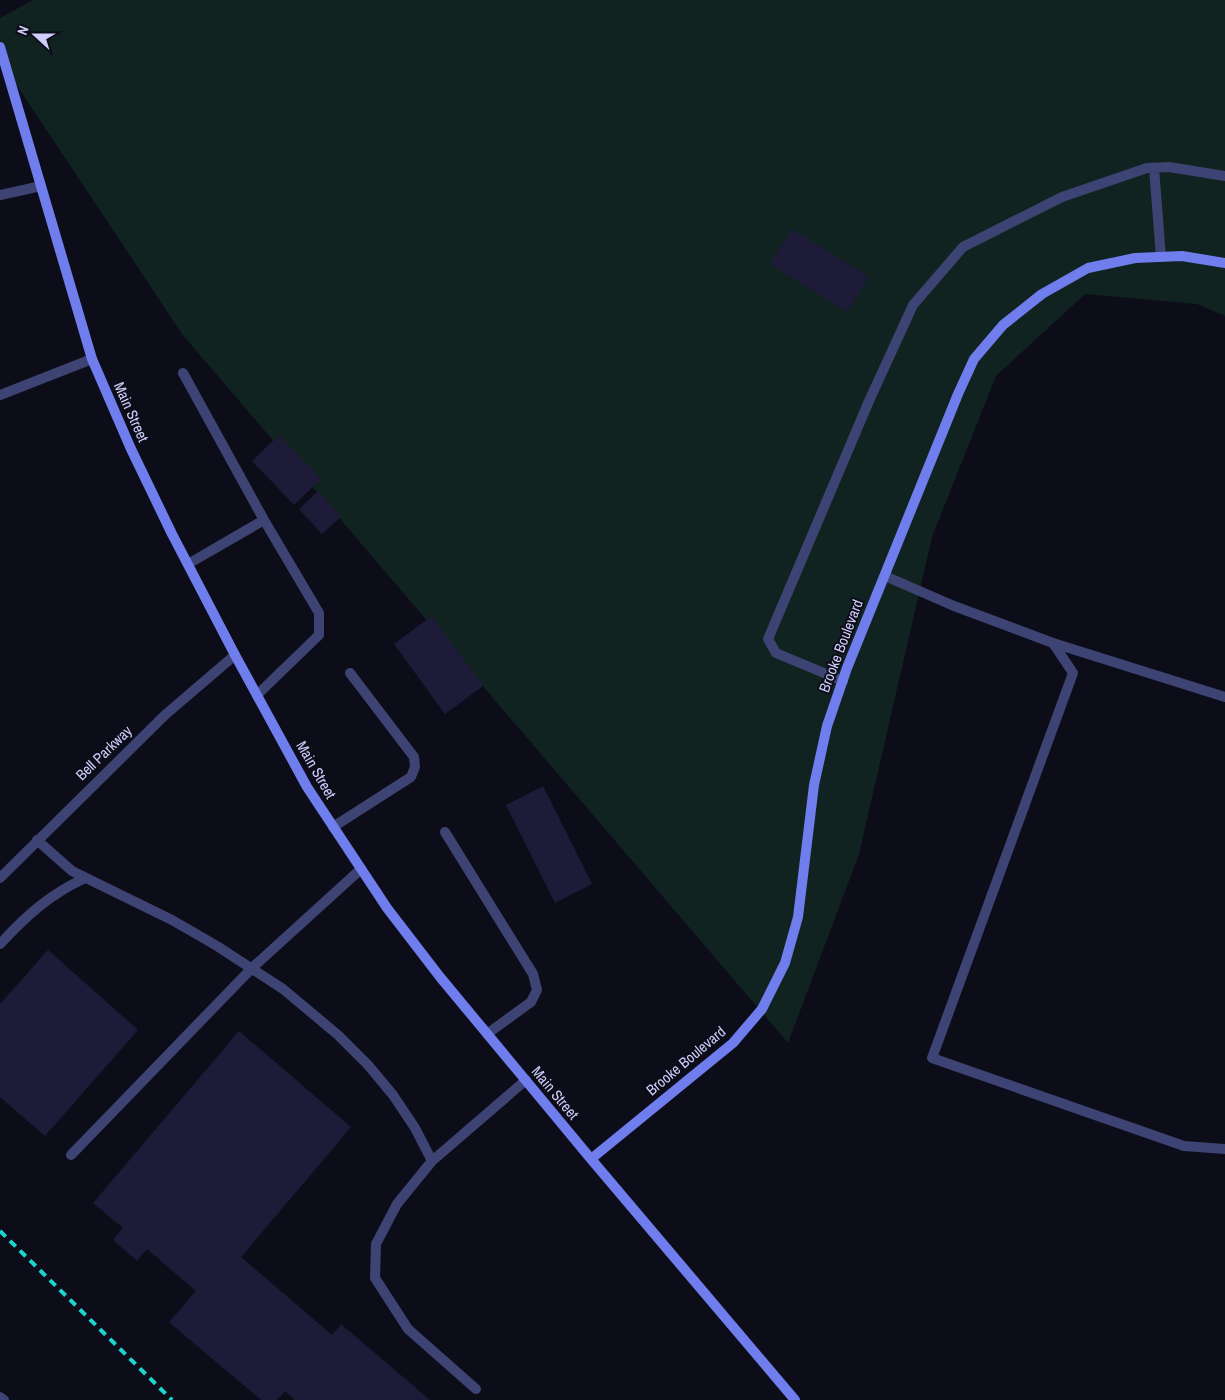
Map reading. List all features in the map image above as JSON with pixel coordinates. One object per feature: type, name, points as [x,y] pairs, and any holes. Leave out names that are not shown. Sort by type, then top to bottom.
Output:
[{"type":"main road","name":"Main Street","points":[[0,47],[92,360],[131,449],[188,564],[307,787],[392,916],[591,1159],[795,1400]]},
{"type":"main road","name":"Brooke Boulevard","points":[[591,1159],[733,1043],[762,1009],[785,963],[798,917],[814,786],[827,726],[885,576],[974,360],[1004,325],[1042,294],[1088,268],[1135,258],[1182,256],[1225,263]]},
{"type":"street","points":[[843,681],[776,653],[768,639],[869,401],[913,305],[963,247],[1062,197],[1148,168],[1169,167],[1225,176]]},
{"type":"street","points":[[1154,168],[1161,257]]},
{"type":"street","points":[[0,195],[41,186]]},
{"type":"street","points":[[0,395],[92,360]]},
{"type":"street","points":[[183,373],[264,520],[319,613],[319,635],[257,695]]},
{"type":"street","points":[[188,564],[264,520]]},
{"type":"street","points":[[885,576],[954,606],[1052,643],[1225,697]]},
{"type":"street","points":[[1052,643],[1073,673],[932,1058],[1184,1146],[1225,1149]]},
{"type":"street","name":"Bell Parkway","points":[[0,878],[165,715],[235,655]]},
{"type":"street","points":[[333,827],[411,777],[415,767],[414,757],[350,674]]},
{"type":"street","points":[[445,832],[533,974],[537,990],[531,1002],[487,1034]]},
{"type":"street","points":[[37,840],[72,871],[172,920],[283,989],[338,1035],[368,1065],[398,1102],[415,1128],[432,1161]]},
{"type":"street","points":[[71,1155],[252,968],[361,870]]},
{"type":"street","points":[[0,944],[27,915],[68,886],[85,878]]},
{"type":"street","points":[[476,1389],[408,1329],[375,1278],[376,1244],[397,1204],[432,1161],[526,1080]]},
{"type":"street","points":[[0,1397],[4,1400]]},
{"type":"green space","points":[[33,0],[1225,0],[1225,316],[1197,304],[1085,294],[996,376],[932,537],[859,854],[788,1043],[182,334],[0,60],[0,18]]},
{"type":"building","points":[[792,229],[869,277],[847,312],[770,264]]},
{"type":"building","points":[[279,435],[321,479],[294,505],[252,461]]},
{"type":"building","points":[[318,491],[341,517],[322,534],[299,509]]},
{"type":"building","points":[[432,616],[483,686],[445,714],[394,644]]},
{"type":"building","points":[[543,786],[592,884],[555,903],[506,805]]},
{"type":"building","points":[[48,950],[138,1030],[45,1136],[0,1097],[0,1004]]},
{"type":"building","points":[[239,1031],[351,1127],[241,1257],[332,1335],[341,1324],[430,1400],[295,1400],[285,1391],[277,1400],[261,1400],[169,1322],[196,1291],[147,1249],[137,1261],[113,1240],[123,1228],[93,1203]]},
{"type":"railway","points":[[0,1231],[172,1400]]}]
